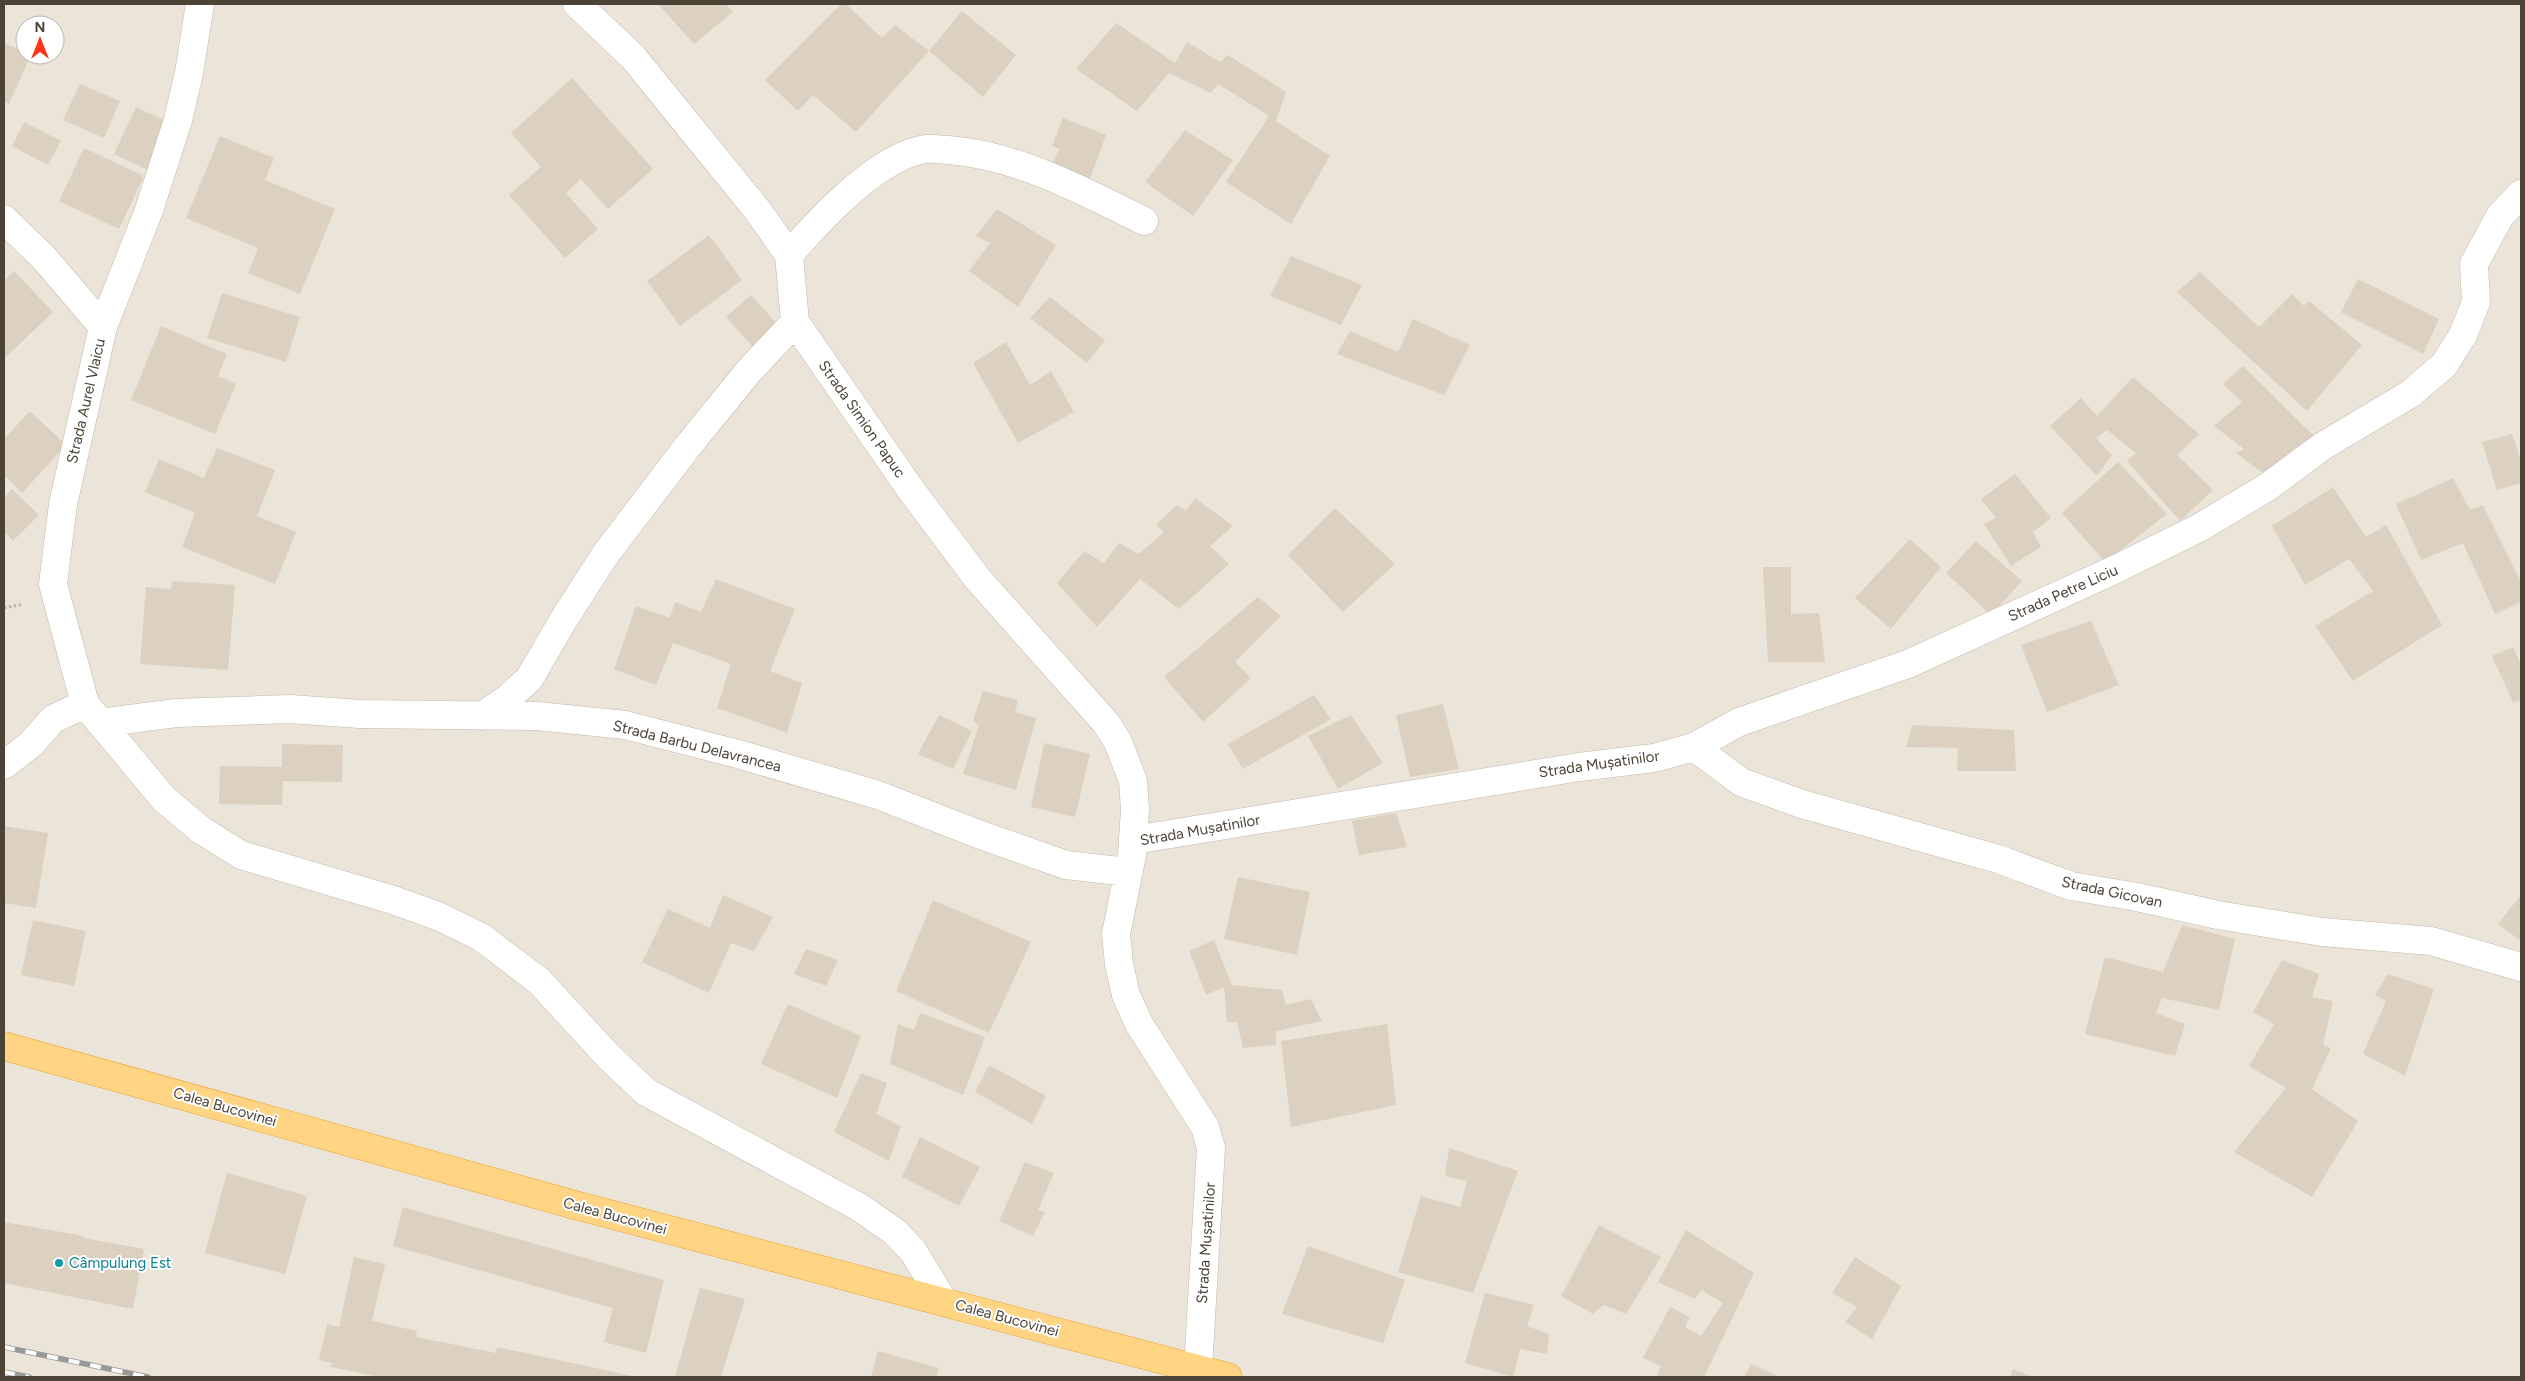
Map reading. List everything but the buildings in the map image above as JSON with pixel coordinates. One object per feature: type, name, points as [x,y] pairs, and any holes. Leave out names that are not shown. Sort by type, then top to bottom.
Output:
[{"type":"highway","name":"Calea Bucovinei","points":[[4,1046],[574,1206],[1228,1377]]},
{"type":"street","name":"Strada Aurel Vlaicu","points":[[93,714],[53,584],[63,504],[103,327],[149,210],[178,120],[189,73],[200,4]]},
{"type":"street","points":[[482,716],[507,699],[529,679],[564,619],[605,555],[688,446],[748,372],[795,322],[790,255],[758,211],[633,57],[577,4]]},
{"type":"street","points":[[790,255],[842,199],[870,176],[897,160],[926,149],[973,152],[1032,170],[1144,221]]},
{"type":"street","name":"Strada Petre Liciu","points":[[1694,747],[1739,722],[1908,664],[2182,537],[2266,488],[2323,446],[2410,394],[2444,365],[2463,334],[2476,302],[2474,264],[2500,216],[2521,194]]},
{"type":"street","points":[[4,219],[44,258],[103,327]]},
{"type":"street","name":"Strada Simion Papuc","points":[[795,322],[906,482],[977,578],[1110,729],[1128,762],[1133,780],[1134,840]]},
{"type":"street","name":"Strada Barbu Delavrancea","points":[[93,714],[290,709],[360,714],[537,716],[582,719],[625,725],[674,736],[878,795],[978,834],[1066,865],[1128,872]]},
{"type":"street","points":[[4,765],[31,744],[53,719],[93,714],[164,799],[201,830],[241,855],[394,900],[438,916],[481,938],[539,982],[609,1057],[646,1092],[859,1207],[895,1232],[913,1251],[944,1302]]},
{"type":"street","name":"Strada Mușatinilor","points":[[1198,1369],[1211,1148],[1205,1127],[1139,1024],[1126,995],[1119,964],[1116,934],[1134,840],[1579,767],[1654,758],[1694,747]]},
{"type":"street","name":"Strada Gicovan","points":[[1694,747],[1741,782],[1802,804],[1998,859],[2071,886],[2137,897],[2218,915],[2322,932],[2431,941],[2521,967]]},
{"type":"shaded area","points":[[4,4],[2521,4],[2521,1377],[4,1377]]},
{"type":"railway","points":[[4,1347],[148,1377]]},
{"type":"railway","points":[[4,1372],[29,1377]]},
{"type":"place","name":"Câmpulung Est","points":[[59,1263]]}]
